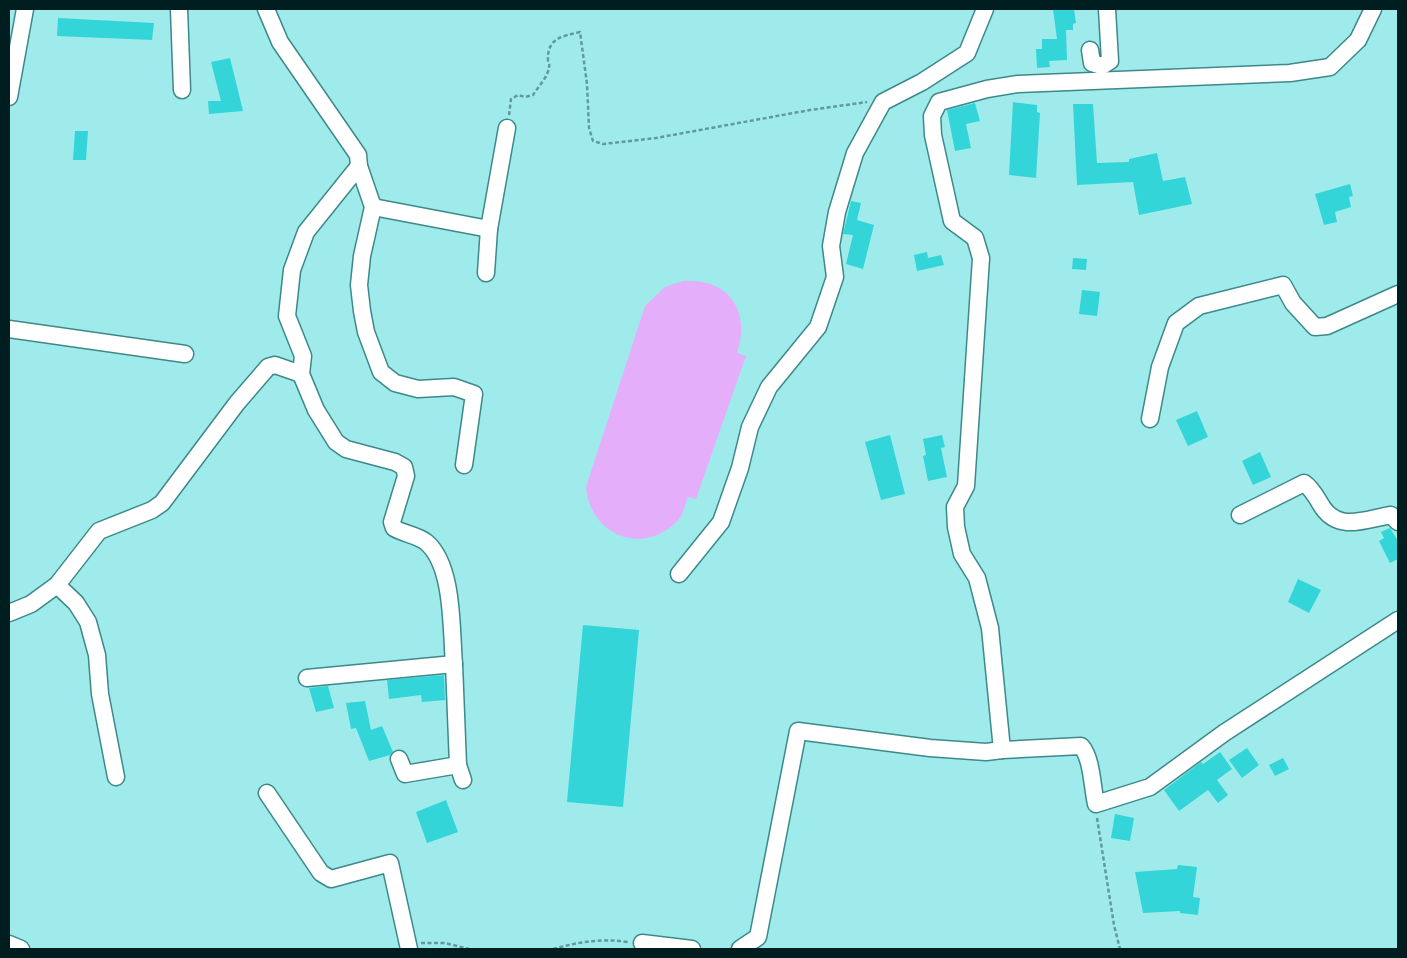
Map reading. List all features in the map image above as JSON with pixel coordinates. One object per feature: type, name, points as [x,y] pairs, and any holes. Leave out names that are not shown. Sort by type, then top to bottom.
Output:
[{"type":"street","points":[[9,97],[25,9]]},
{"type":"street","points":[[179,9],[182,90]]},
{"type":"street","points":[[266,9],[280,42],[358,155],[359,166],[373,207],[362,256],[360,285],[366,332],[381,372],[395,383],[418,389],[454,387],[474,394],[464,465]]},
{"type":"street","points":[[678,574],[721,522],[740,468],[750,427],[769,387],[818,327],[835,277],[831,246],[837,212],[855,153],[883,102],[922,82],[967,53],[985,9]]},
{"type":"street","points":[[1090,50],[1092,63],[1102,66],[1110,61],[1107,9]]},
{"type":"street","points":[[1002,750],[990,628],[977,578],[962,554],[955,507],[966,486],[981,258],[975,238],[952,221],[933,135],[932,116],[936,106],[939,102],[987,89],[1018,84],[1093,82],[1133,77],[1290,73],[1330,67],[1358,40],[1373,9]]},
{"type":"street","points":[[486,273],[489,229],[507,128]]},
{"type":"street","points":[[359,166],[306,232],[292,270],[287,316],[303,356],[302,374],[316,410],[336,442],[346,449],[395,462],[404,467],[406,476],[392,522],[394,528],[423,540],[429,545],[447,578],[460,773],[405,774],[399,759]]},
{"type":"street","points":[[373,207],[489,229]]},
{"type":"street","points":[[1150,419],[1160,367],[1176,323],[1199,306],[1283,285],[1293,303],[1315,327],[1327,326],[1398,294]]},
{"type":"street","points":[[9,329],[185,354]]},
{"type":"street","points":[[9,612],[31,604],[56,585],[99,531],[110,525],[152,510],[162,503],[262,372],[268,367],[276,365],[302,374]]},
{"type":"street","points":[[1240,515],[1304,483],[1311,488],[1324,509],[1335,520],[1342,523],[1391,515],[1398,522]]},
{"type":"street","points":[[56,585],[76,603],[88,622],[97,655],[100,694],[116,777]]},
{"type":"street","points":[[740,949],[758,937],[798,731],[930,748],[986,752],[1081,746],[1088,754],[1096,804],[1150,787],[1224,733],[1398,620]]},
{"type":"street","points":[[307,678],[454,664]]},
{"type":"street","points":[[267,793],[321,873],[332,879],[390,864],[409,946]]},
{"type":"street","points":[[642,943],[692,949]]},
{"type":"street","points":[[9,944],[21,949]]},
{"type":"path","points":[[507,128],[511,99],[518,94],[525,97],[533,95],[546,75],[550,67],[548,59],[551,43],[557,37],[580,32],[587,84],[589,128],[593,141],[602,144],[656,138],[864,102]]},
{"type":"path","points":[[1096,804],[1111,907],[1120,949]]},
{"type":"path","points":[[554,949],[585,940],[608,939],[642,943]]},
{"type":"path","points":[[409,946],[445,943],[469,949]]},
{"type":"shaded area","points":[[683,281],[713,285],[724,291],[732,300],[738,311],[741,324],[741,338],[737,353],[746,356],[696,499],[688,497],[681,517],[666,531],[651,537],[636,539],[622,536],[608,529],[598,518],[590,504],[586,487],[645,306],[665,287]]},
{"type":"building","points":[[1053,9],[1074,9],[1076,23],[1073,24],[1073,30],[1066,30],[1067,60],[1049,61],[1050,67],[1037,68],[1036,49],[1042,49],[1042,39],[1057,39]]},
{"type":"building","points":[[58,18],[154,23],[152,40],[57,36]]},
{"type":"building","points":[[230,58],[243,111],[209,114],[208,101],[221,101],[211,62]]},
{"type":"building","points":[[1013,102],[1037,105],[1037,112],[1040,113],[1036,178],[1009,175]]},
{"type":"building","points":[[975,103],[980,121],[966,124],[971,148],[955,151],[947,110]]},
{"type":"building","points":[[1073,104],[1093,104],[1097,163],[1129,162],[1129,159],[1157,153],[1163,181],[1185,177],[1192,204],[1139,215],[1133,182],[1077,185]]},
{"type":"building","points":[[75,131],[88,131],[86,160],[73,160]]},
{"type":"building","points":[[1350,184],[1353,196],[1349,197],[1351,207],[1335,212],[1337,222],[1324,225],[1315,194]]},
{"type":"building","points":[[851,201],[861,203],[857,220],[874,225],[863,269],[846,264],[853,235],[843,234]]},
{"type":"building","points":[[927,252],[928,258],[941,255],[944,265],[917,271],[914,255]]},
{"type":"building","points":[[1073,258],[1087,259],[1086,270],[1072,269]]},
{"type":"building","points":[[1082,290],[1100,292],[1097,316],[1079,314]]},
{"type":"building","points":[[1197,411],[1208,437],[1188,446],[1176,420]]},
{"type":"building","points":[[890,435],[905,494],[881,500],[865,442]]},
{"type":"building","points":[[942,435],[945,447],[941,448],[947,477],[928,481],[923,456],[926,455],[923,439]]},
{"type":"building","points":[[1260,452],[1271,477],[1253,485],[1242,461]]},
{"type":"building","points":[[1390,528],[1398,541],[1398,559],[1390,563],[1379,541],[1384,538],[1381,532]]},
{"type":"building","points":[[1298,579],[1321,590],[1309,613],[1288,602]]},
{"type":"building","points":[[583,625],[639,630],[623,807],[567,802]]},
{"type":"building","points":[[444,675],[445,700],[422,702],[421,695],[389,699],[387,680]]},
{"type":"building","points":[[328,686],[334,708],[316,712],[309,688]]},
{"type":"building","points":[[365,701],[371,730],[382,726],[393,752],[390,755],[369,761],[356,728],[351,729],[346,703]]},
{"type":"building","points":[[1247,748],[1259,765],[1242,778],[1229,760]]},
{"type":"building","points":[[1220,752],[1232,769],[1217,780],[1228,795],[1218,803],[1208,790],[1179,811],[1164,790],[1201,762],[1203,764]]},
{"type":"building","points":[[1283,758],[1289,769],[1275,776],[1269,765]]},
{"type":"building","points":[[446,800],[458,832],[427,843],[416,812]]},
{"type":"building","points":[[1115,814],[1134,818],[1130,841],[1111,838]]},
{"type":"building","points":[[1178,865],[1197,867],[1193,897],[1200,898],[1198,915],[1180,913],[1180,911],[1143,913],[1135,872],[1177,869]]}]
